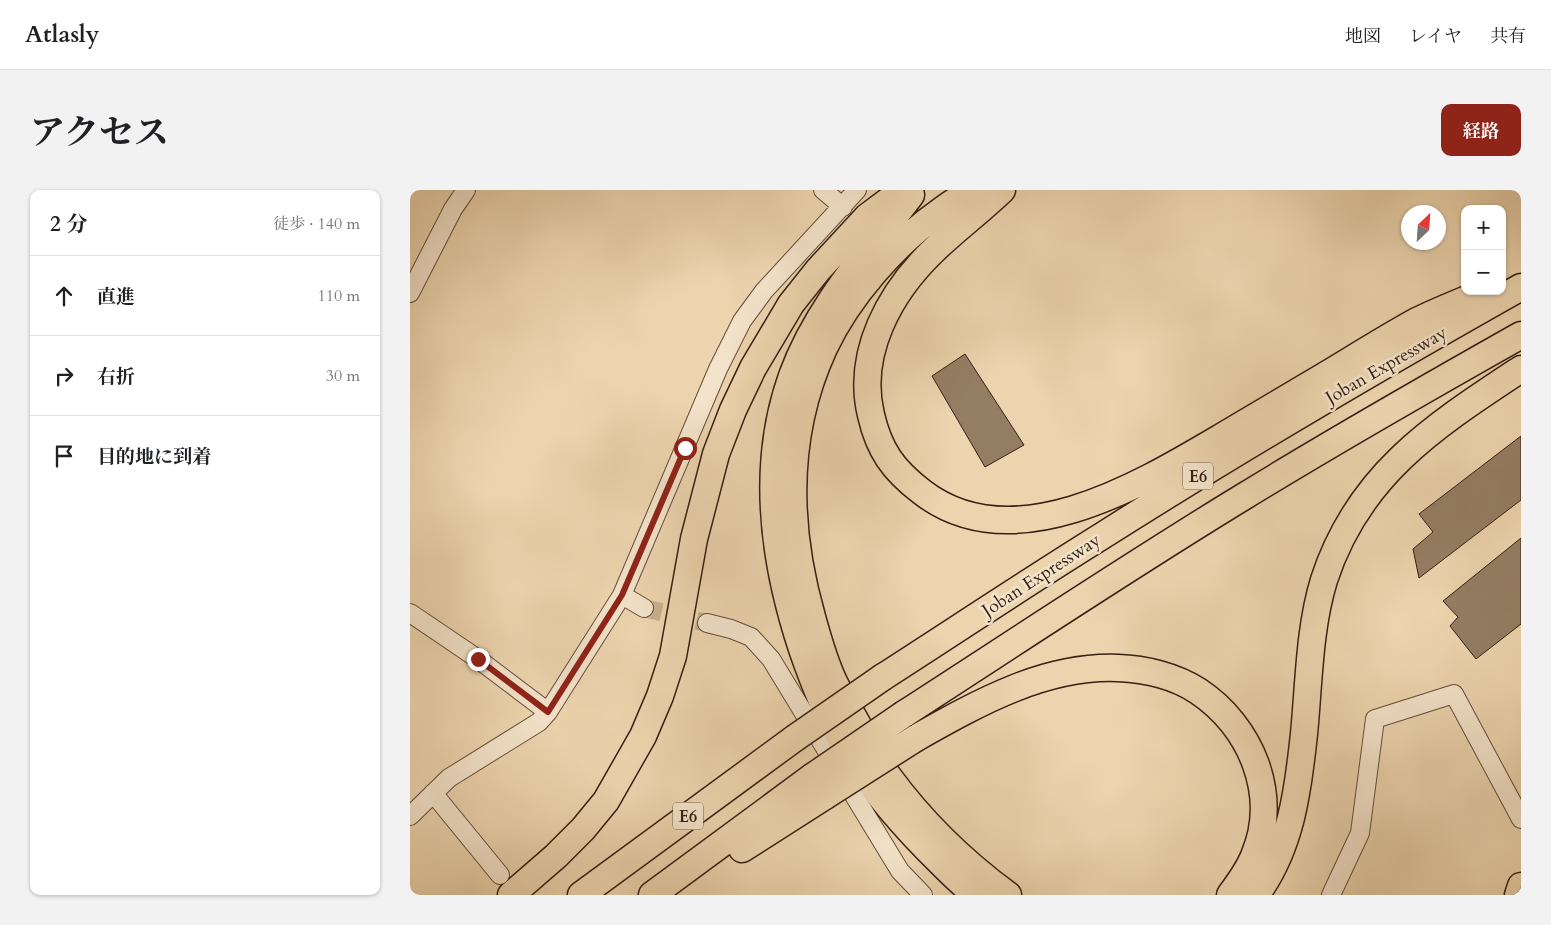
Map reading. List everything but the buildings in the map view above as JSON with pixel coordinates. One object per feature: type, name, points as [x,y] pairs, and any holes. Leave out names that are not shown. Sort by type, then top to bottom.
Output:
[{"type":"highway","points":[[505,885],[556,856],[583,830],[606,801],[643,736],[660,696],[673,656],[694,539],[716,454],[733,410],[753,368],[791,304],[818,270],[867,217],[903,190]]},
{"type":"highway","points":[[914,190],[838,289],[815,325],[803,349],[784,400],[775,444],[774,516],[782,573],[797,633],[818,692],[838,734],[870,784],[903,823],[944,866],[976,895]]},
{"type":"highway","points":[[973,190],[940,211],[883,263],[842,317],[825,348],[803,405],[798,431],[793,490],[794,521],[806,595],[818,638],[834,683],[886,774],[923,818],[975,869],[1008,895]]},
{"type":"highway","points":[[1002,190],[932,252],[907,280],[889,305],[876,336],[867,368],[867,398],[874,426],[885,455],[906,480],[933,500],[963,514],[1000,520],[1045,517],[1098,501],[1149,479],[1418,321],[1477,295]]},
{"type":"highway","points":[[1506,282],[1521,276]]},
{"type":"highway","name":"Joban Expressway","points":[[581,895],[795,738],[883,677],[1211,468],[1420,344],[1521,287]]},
{"type":"highway","name":"E6","points":[[652,895],[819,787],[904,714],[1126,570],[1243,497],[1451,374],[1521,335]]},
{"type":"highway","points":[[1256,895],[1274,867],[1285,840],[1295,804],[1300,774],[1312,643],[1317,611],[1324,581],[1348,523],[1379,480],[1422,438],[1459,410],[1521,369]]},
{"type":"highway","points":[[669,895],[819,787],[992,697],[1050,676],[1086,670],[1118,668],[1170,678],[1196,690],[1218,706],[1249,746],[1258,766],[1263,791],[1264,816],[1254,855],[1244,876],[1230,895]]},
{"type":"highway","points":[[1518,895],[1521,886]]},
{"type":"street","points":[[410,293],[453,209],[466,190]]},
{"type":"street","points":[[823,190],[843,207]]},
{"type":"street","points":[[410,816],[449,778],[539,722],[548,712],[622,595],[718,369],[742,321],[764,291],[857,190]]},
{"type":"street","points":[[622,595],[644,608]]},
{"type":"street","points":[[410,612],[478,659],[548,712]]},
{"type":"street","points":[[707,624],[731,629],[751,637],[771,660],[900,871],[923,895]]},
{"type":"street","points":[[1331,895],[1360,833],[1375,719],[1454,694],[1521,820]]},
{"type":"street","points":[[433,793],[505,885]]},
{"type":"tunnel","points":[[644,608],[707,623]]},
{"type":"route","points":[[478,659],[548,712],[622,595],[685,448]]}]
